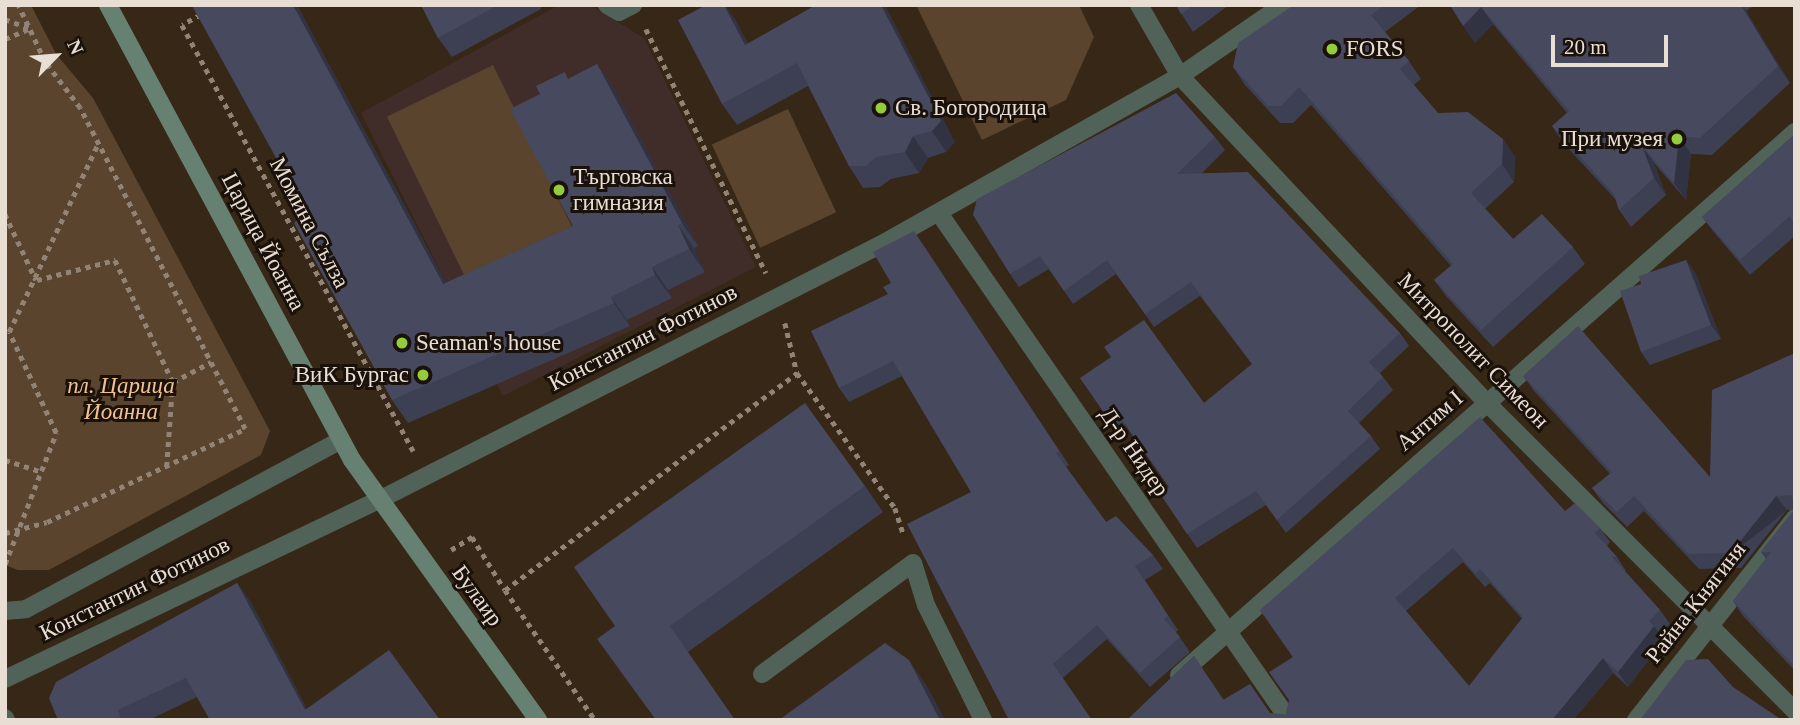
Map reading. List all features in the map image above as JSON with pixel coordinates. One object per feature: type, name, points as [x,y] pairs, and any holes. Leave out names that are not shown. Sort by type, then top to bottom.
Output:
[{"type":"main road","name":"Царица Йоанна","points":[[108,5],[341,440],[379,500]]},
{"type":"main road","name":"Булаир","points":[[379,500],[538,720]]},
{"type":"street","name":"Митрополит Симеон","points":[[1139,5],[1180,76],[1487,403],[1707,627],[1795,711]]},
{"type":"street","name":"Константин Фотинов","points":[[5,679],[379,500],[778,298],[939,213],[1180,76],[1283,5]]},
{"type":"street","name":"Антим I","points":[[1169,684],[1795,132]]},
{"type":"street","name":"Д-р Нидер","points":[[939,213],[1289,720]]},
{"type":"street","points":[[5,611],[26,609],[341,440]]},
{"type":"street","name":"Райна Княгиня","points":[[1636,720],[1795,518]]},
{"type":"street","points":[[762,674],[913,563],[926,605],[983,720]]},
{"type":"path","points":[[5,533],[18,531],[167,467],[245,429],[99,143],[80,108],[45,62],[18,5]]},
{"type":"path","name":"Момина Сълза","points":[[211,10],[183,24],[428,475]]},
{"type":"path","points":[[625,10],[778,298],[797,373],[895,508],[913,563]]},
{"type":"path","points":[[5,19],[29,29]]},
{"type":"path","points":[[5,40],[29,29]]},
{"type":"path","points":[[9,332],[99,143]]},
{"type":"path","points":[[5,214],[36,280]]},
{"type":"path","points":[[36,280],[115,260],[173,382],[167,467]]},
{"type":"path","points":[[5,324],[56,433],[5,564]]},
{"type":"path","points":[[173,382],[211,362]]},
{"type":"path","points":[[505,590],[797,373]]},
{"type":"path","points":[[5,460],[41,472]]},
{"type":"path","points":[[425,566],[472,537],[505,590],[595,720]]},
{"type":"shaded area","name":"Търговска гимназия","points":[[559,5],[590,5],[644,38],[756,267],[503,396],[361,113]]},
{"type":"green space","name":"пл. Царица Йоанна","points":[[5,5],[31,5],[56,54],[93,98],[270,431],[261,455],[49,570],[18,570],[5,565]]},
{"type":"green space","points":[[916,5],[1079,5],[1094,37],[1066,100],[982,140]]},
{"type":"green space","points":[[493,65],[580,243],[474,295],[387,117]]},
{"type":"green space","points":[[788,109],[836,212],[760,248],[712,144]]},
{"type":"building","points":[[192,5],[293,5],[443,284],[573,226],[510,109],[540,94],[536,86],[565,72],[568,79],[597,64],[682,223],[678,225],[689,249],[652,267],[655,275],[611,297],[614,303],[392,400],[294,223],[306,212]]},
{"type":"building","points":[[421,5],[498,5],[438,38]]},
{"type":"building","name":"Св. Богородица","points":[[706,5],[724,5],[745,45],[816,5],[881,5],[941,121],[932,131],[913,136],[905,152],[876,157],[866,166],[849,166],[797,63],[722,104],[678,20]]},
{"type":"building","points":[[1176,5],[1194,5],[1181,14]]},
{"type":"building","points":[[1294,5],[1385,5],[1371,15],[1409,61],[1400,69],[1438,113],[1468,112],[1503,139],[1502,164],[1471,193],[1513,239],[1542,214],[1573,247],[1481,330],[1434,280],[1453,264],[1299,87],[1281,106],[1268,106],[1233,67],[1238,43]]},
{"type":"building","points":[[1450,5],[1741,5],[1778,66],[1700,138],[1679,136],[1674,183],[1642,146],[1654,178],[1619,210],[1614,194],[1552,126],[1569,111],[1481,7],[1463,26]]},
{"type":"building","points":[[1176,93],[1215,137],[1177,174],[1248,172],[1400,333],[1369,362],[1383,377],[1348,411],[1371,436],[1277,520],[1256,491],[1187,534],[1159,492],[1169,487],[1116,411],[1107,417],[1080,378],[1111,357],[1104,347],[1144,320],[1204,403],[1252,364],[1191,282],[1145,314],[1107,260],[1064,291],[1040,256],[1010,274],[973,215],[977,199]]},
{"type":"building","points":[[1795,134],[1795,228],[1790,216],[1740,260],[1702,217]]},
{"type":"building","points":[[914,231],[1059,451],[1056,453],[1106,522],[1116,516],[1153,555],[1135,566],[1168,616],[1164,619],[1180,637],[1140,673],[1097,625],[1053,664],[1092,720],[1009,720],[907,524],[971,492],[893,361],[839,388],[811,331],[888,294],[883,287],[891,283],[873,252]]},
{"type":"building","points":[[1686,260],[1711,325],[1641,352],[1620,291],[1641,284],[1639,276]]},
{"type":"building","points":[[1578,326],[1710,477],[1712,390],[1795,353],[1795,667],[1733,601],[1771,552],[1761,552],[1794,510],[1792,495],[1776,496],[1731,553],[1688,554],[1634,496],[1617,512],[1592,488],[1612,472],[1523,376]]},
{"type":"building","points":[[805,403],[865,486],[670,626],[735,720],[656,720],[597,639],[615,626],[574,567]]},
{"type":"building","points":[[1480,417],[1565,511],[1575,503],[1600,528],[1595,533],[1617,557],[1612,557],[1660,610],[1649,621],[1654,626],[1618,672],[1603,658],[1552,720],[1127,720],[1194,656],[1223,700],[1250,684],[1270,713],[1286,715],[1289,700],[1269,672],[1293,657],[1260,610]],"holes":[[[1453,548],[1475,573],[1480,569],[1523,617],[1469,686],[1395,598]]]},
{"type":"building","points":[[237,583],[305,710],[389,650],[440,720],[210,720],[186,678],[118,710],[121,720],[58,720],[49,698],[56,682]]},
{"type":"building","points":[[885,643],[909,660],[940,720],[779,720]]},
{"type":"building","points":[[1708,659],[1733,687],[1782,720],[1640,720],[1686,660]]},
{"type":"place","name":"FORS","points":[[1332,49]]},
{"type":"place","name":"Св. Богородица","points":[[881,108]]},
{"type":"place","name":"При музея","points":[[1677,139]]},
{"type":"place","name":"Търговска гимназия","points":[[559,190]]},
{"type":"place","name":"Seaman's house","points":[[402,343]]},
{"type":"place","name":"ВиК Бургас","points":[[423,375]]}]
